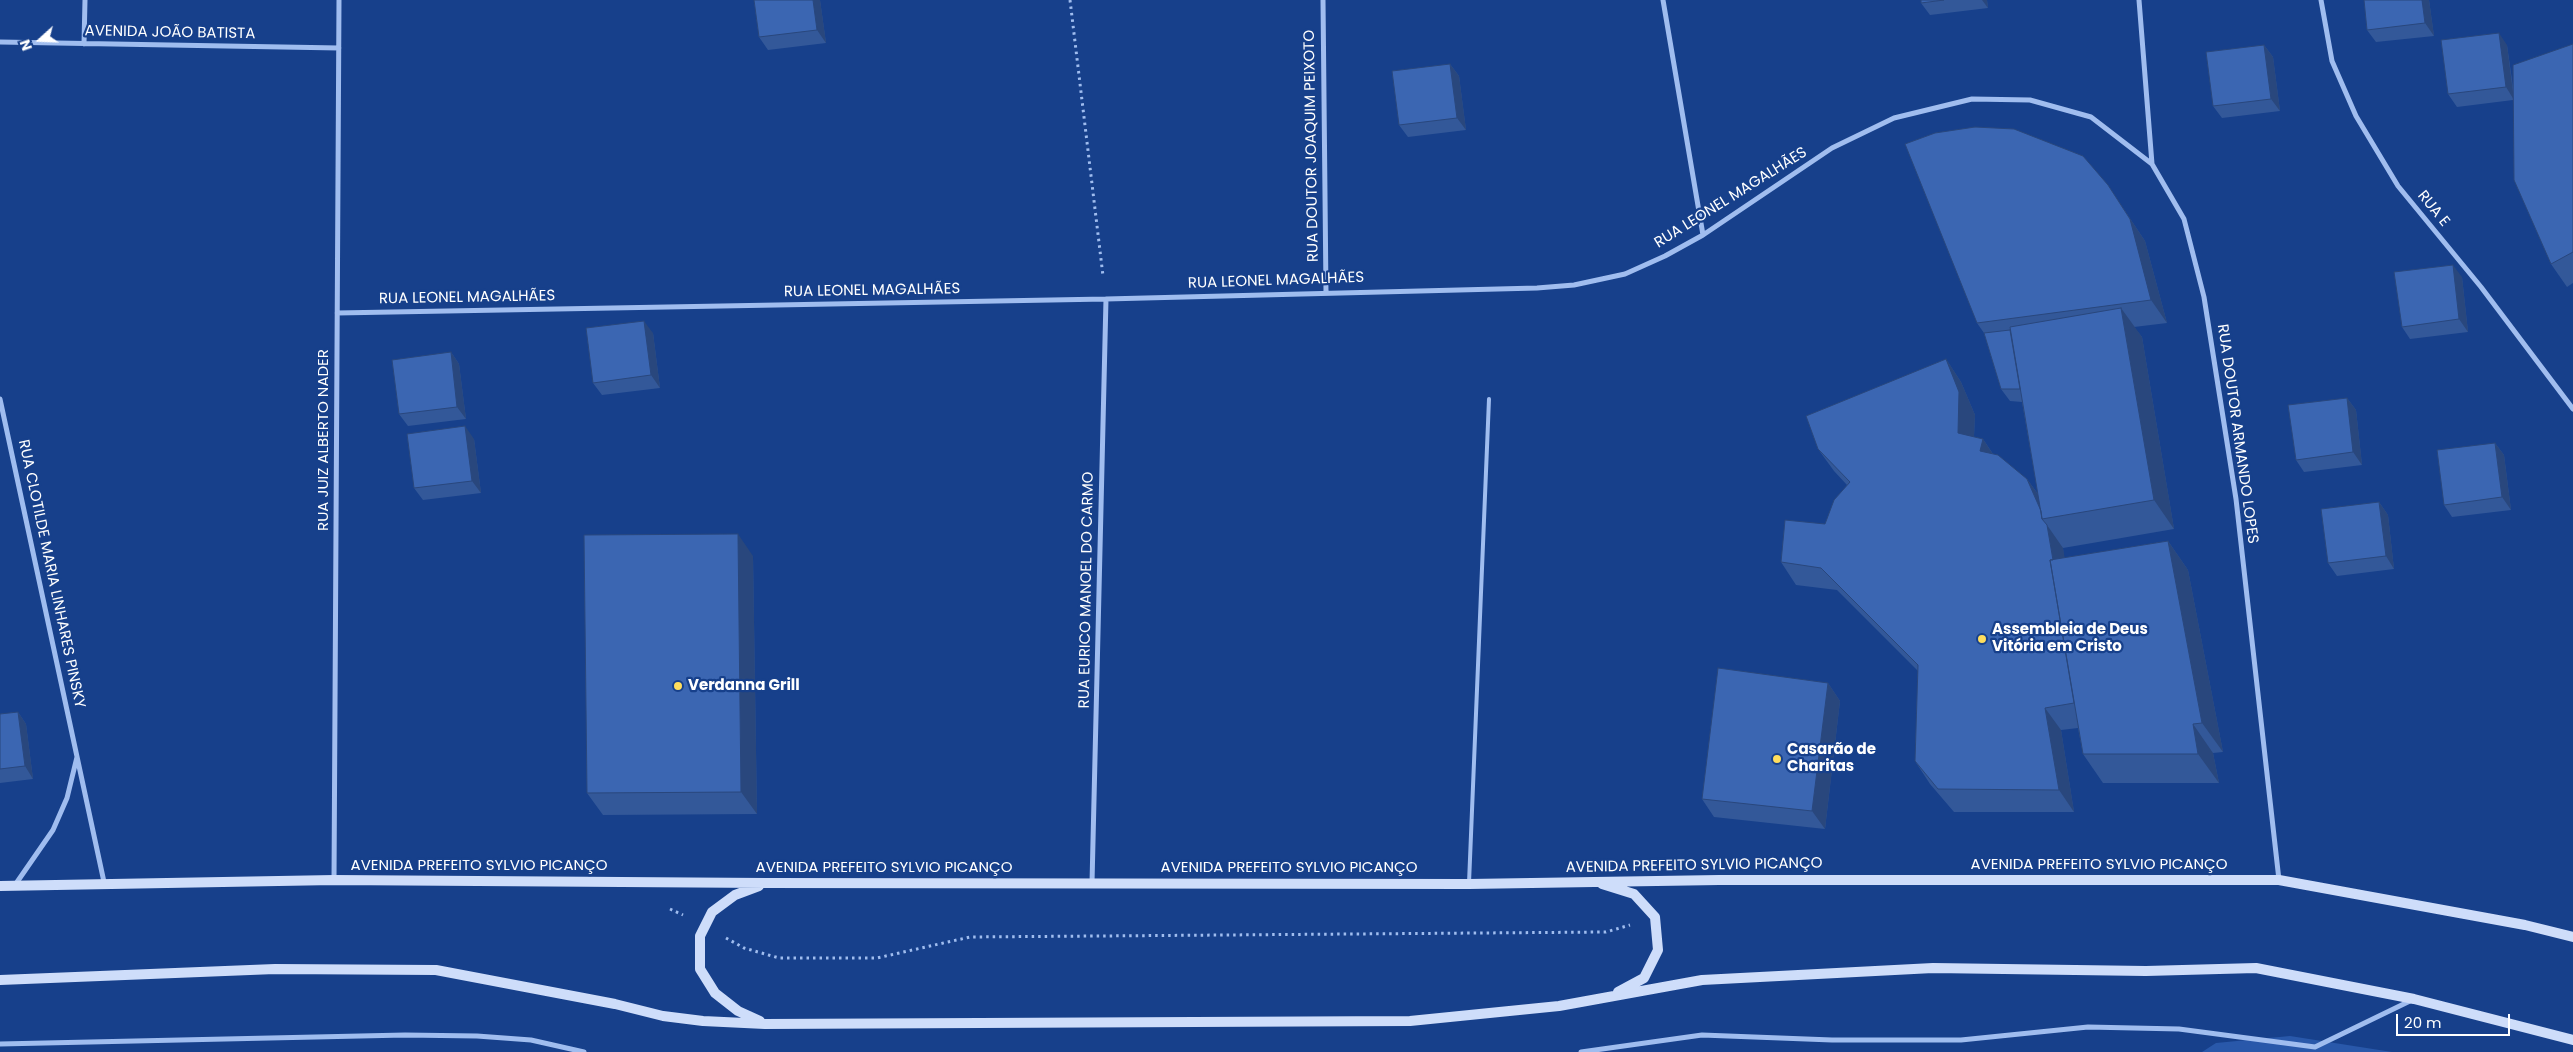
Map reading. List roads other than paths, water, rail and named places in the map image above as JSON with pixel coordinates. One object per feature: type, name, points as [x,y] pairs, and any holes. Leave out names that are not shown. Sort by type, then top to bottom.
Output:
[{"type":"main road","name":"AVENIDA PREFEITO SYLVIO PICANÇO","points":[[0,886],[104,882],[334,880],[766,884],[1469,884],[2279,880],[2525,925],[2573,937]]},
{"type":"main road","points":[[1594,882],[1634,894],[1655,917],[1658,950],[1644,978],[1611,996]]},
{"type":"main road","points":[[765,1024],[738,1011],[715,993],[700,969],[700,936],[712,912],[735,895],[766,884]]},
{"type":"main road","points":[[0,980],[275,969],[436,970],[664,1016],[765,1024],[1410,1021],[1559,1006],[1702,980],[1933,968],[2146,971],[2256,968],[2414,999],[2573,1040]]},
{"type":"street","points":[[84,44],[85,0]]},
{"type":"street","name":"RUA JUIZ ALBERTO NADER","points":[[334,880],[339,0]]},
{"type":"street","name":"RUA DOUTOR JOAQUIM PEIXOTO","points":[[1323,0],[1326,292]]},
{"type":"street","points":[[1663,0],[1703,234]]},
{"type":"street","name":"RUA DOUTOR ARMANDO LOPES","points":[[2139,0],[2152,164],[2184,219],[2204,297],[2236,499],[2279,880]]},
{"type":"street","name":"RUA E","points":[[2321,0],[2332,61],[2356,116],[2398,186],[2480,287],[2573,409]]},
{"type":"street","name":"AVENIDA JOÃO BATISTA","points":[[0,42],[339,48]]},
{"type":"street","name":"RUA LEONEL MAGALHÃES","points":[[337,313],[1106,299],[1536,288],[1574,284],[1625,274],[1665,256],[1703,234],[1832,148],[1894,118],[1972,98],[2030,100],[2091,117],[2152,164]]},
{"type":"street","name":"RUA EURICO MANOEL DO CARMO","points":[[1092,883],[1106,299]]},
{"type":"street","name":"RUA CLOTILDE MARIA LINHARES PINSKY","points":[[0,399],[78,754],[104,882]]},
{"type":"street","name":"RUA CLOTILDE MARIA LINHARES PINSKY","points":[[15,886],[53,830],[66,798],[78,754]]},
{"type":"street","points":[[1581,1052],[1702,1035],[1832,1040],[1961,1040],[2088,1027],[2179,1029],[2315,1047],[2414,999]]},
{"type":"street","points":[[0,1044],[405,1035],[477,1036],[531,1040],[584,1052]]},
{"type":"lane","points":[[1469,884],[1490,399]]},
{"type":"place","name":"Assembleia de Deus Vitória em Cristo","points":[[1982,639]]},
{"type":"place","name":"Verdanna Grill","points":[[678,686]]},
{"type":"place","name":"Casarão de Charitas","points":[[1777,759]]}]
